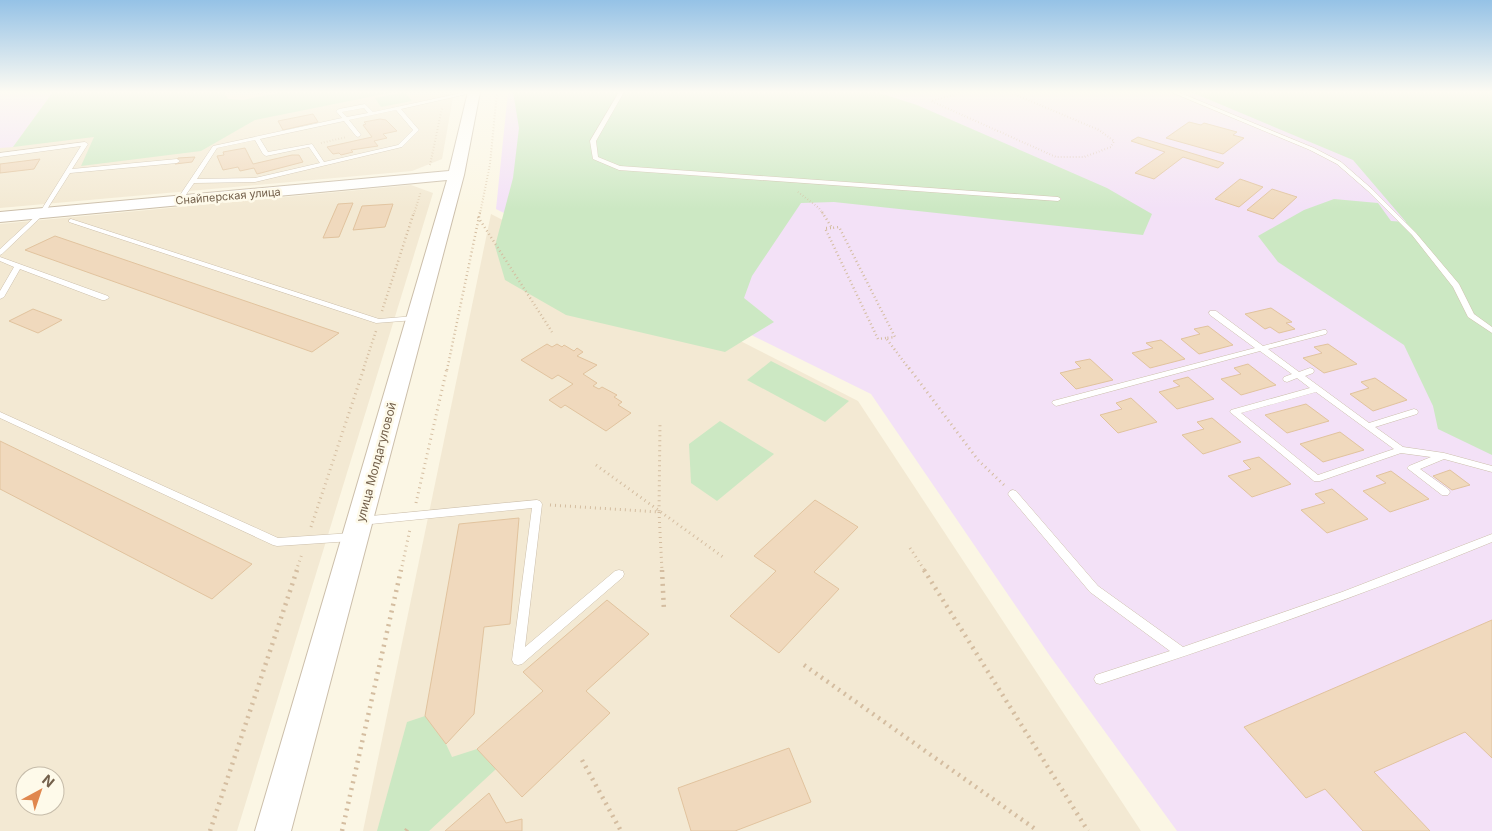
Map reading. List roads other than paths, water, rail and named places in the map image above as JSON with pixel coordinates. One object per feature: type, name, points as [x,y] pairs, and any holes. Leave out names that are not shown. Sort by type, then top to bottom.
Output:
[{"type":"street","name":"улица Молдагуловой","points":[[273,831],[456,176],[466,131]]},
{"type":"street","name":"Снайперская улица","points":[[0,217],[456,176]]},
{"type":"lane","points":[[179,201],[215,147],[291,131]]},
{"type":"lane","points":[[355,131],[358,135]]},
{"type":"lane","points":[[193,180],[254,180],[400,146],[415,131]]},
{"type":"lane","points":[[599,131],[593,141],[595,158],[619,168],[1058,199]]},
{"type":"lane","points":[[1268,131],[1312,149],[1339,163],[1370,190],[1414,234],[1456,286],[1471,315],[1492,331]]},
{"type":"lane","points":[[257,138],[266,154],[310,145],[323,164]]},
{"type":"lane","points":[[0,154],[85,144],[42,213],[0,253]]},
{"type":"lane","points":[[69,171],[176,161]]},
{"type":"lane","points":[[71,222],[379,321],[416,318]]},
{"type":"lane","points":[[0,259],[105,298]]},
{"type":"lane","points":[[0,297],[18,266]]},
{"type":"lane","points":[[1213,313],[1401,450]]},
{"type":"lane","points":[[1056,403],[1323,332]]},
{"type":"lane","points":[[1287,379],[1310,371]]},
{"type":"lane","points":[[1316,389],[1234,412],[1317,479],[1401,450],[1444,456],[1492,469]]},
{"type":"lane","points":[[1368,426],[1414,412]]},
{"type":"lane","points":[[0,415],[277,542],[306,540],[413,516],[537,504],[518,660],[619,574]]},
{"type":"lane","points":[[1444,456],[1412,468],[1445,492]]},
{"type":"lane","points":[[1014,494],[1094,589],[1182,653]]},
{"type":"lane","points":[[1100,679],[1182,653],[1414,570],[1492,538]]}]
